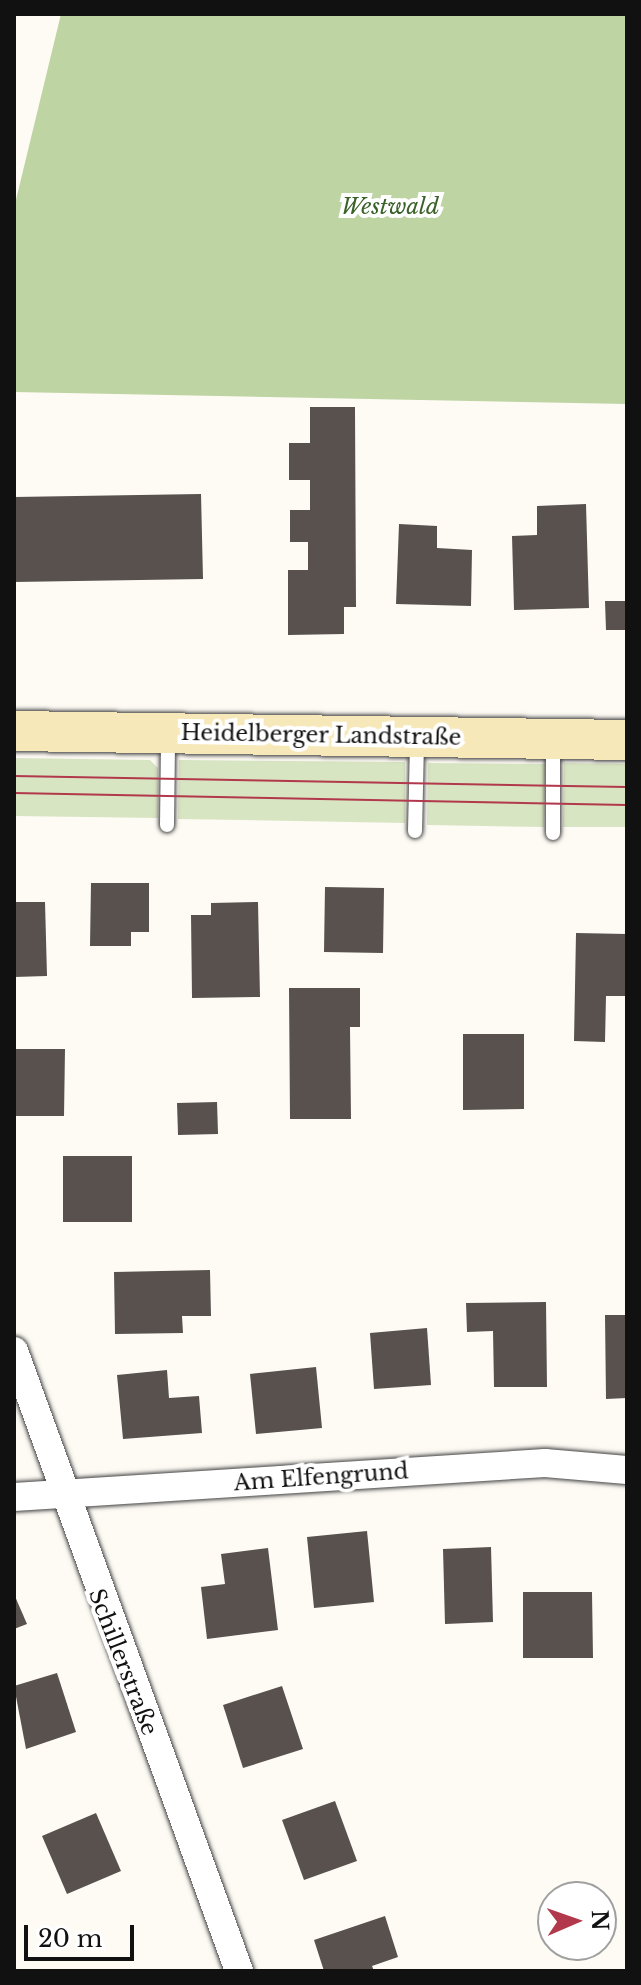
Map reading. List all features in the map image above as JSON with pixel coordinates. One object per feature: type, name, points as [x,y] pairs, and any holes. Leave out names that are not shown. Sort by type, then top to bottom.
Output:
[{"type":"street","name":"Heidelberger Landstraße","points":[[14,731],[627,740]]},
{"type":"street","name":"Schillerstraße","points":[[14,1351],[60,1493],[239,1971]]},
{"type":"street","name":"Am Elfengrund","points":[[14,1497],[545,1463],[627,1470]]},
{"type":"lane","points":[[167,825],[168,733]]},
{"type":"lane","points":[[415,831],[417,736]]},
{"type":"lane","points":[[553,739],[553,833]]},
{"type":"green space","name":"Westwald","points":[[61,14],[627,14],[627,404],[14,392],[14,208]]},
{"type":"green space","points":[[14,758],[150,760],[158,768],[158,818],[14,816]]},
{"type":"green space","points":[[179,760],[405,762],[405,823],[178,819]]},
{"type":"green space","points":[[428,763],[545,764],[544,827],[427,825]]},
{"type":"green space","points":[[564,763],[627,764],[627,827],[563,827]]},
{"type":"building","points":[[310,407],[355,407],[356,607],[344,607],[344,634],[288,635],[288,570],[308,570],[308,542],[290,542],[290,510],[310,510],[310,480],[289,480],[289,443],[310,443]]},
{"type":"building","points":[[201,494],[203,579],[14,582],[14,497]]},
{"type":"building","points":[[586,504],[589,608],[514,610],[512,536],[537,535],[537,506]]},
{"type":"building","points":[[399,524],[437,526],[437,548],[472,550],[471,606],[396,604]]},
{"type":"building","points":[[605,601],[627,601],[627,630],[606,630]]},
{"type":"building","points":[[91,883],[149,883],[149,932],[131,932],[131,946],[90,946]]},
{"type":"building","points":[[325,887],[384,888],[383,953],[324,952]]},
{"type":"building","points":[[14,902],[45,902],[47,976],[14,977]]},
{"type":"building","points":[[258,902],[260,997],[192,998],[191,915],[211,915],[211,903]]},
{"type":"building","points":[[576,933],[627,934],[627,996],[606,996],[605,1042],[574,1041]]},
{"type":"building","points":[[289,988],[360,988],[360,1027],[350,1027],[351,1119],[290,1119]]},
{"type":"building","points":[[463,1034],[524,1034],[524,1109],[463,1110]]},
{"type":"building","points":[[14,1049],[65,1049],[64,1116],[14,1116]]},
{"type":"building","points":[[217,1102],[218,1134],[178,1135],[177,1103]]},
{"type":"building","points":[[63,1156],[132,1156],[132,1222],[63,1222]]},
{"type":"building","points":[[210,1270],[211,1316],[182,1316],[183,1333],[115,1334],[114,1272]]},
{"type":"building","points":[[546,1302],[547,1387],[494,1387],[493,1331],[467,1332],[466,1303]]},
{"type":"building","points":[[605,1315],[627,1315],[627,1398],[606,1399]]},
{"type":"building","points":[[427,1328],[431,1385],[374,1389],[370,1333]]},
{"type":"building","points":[[316,1367],[322,1428],[256,1434],[250,1374]]},
{"type":"building","points":[[167,1370],[169,1398],[199,1396],[202,1433],[123,1439],[117,1375]]},
{"type":"building","points":[[367,1531],[374,1602],[314,1608],[307,1537]]},
{"type":"building","points":[[491,1547],[493,1622],[445,1624],[443,1549]]},
{"type":"building","points":[[268,1548],[278,1630],[207,1639],[201,1587],[225,1584],[221,1554]]},
{"type":"building","points":[[523,1592],[592,1592],[593,1658],[523,1658]]},
{"type":"building","points":[[14,1594],[27,1624],[14,1629]]},
{"type":"building","points":[[57,1673],[76,1732],[26,1749],[14,1686]]},
{"type":"building","points":[[282,1686],[303,1749],[243,1768],[223,1705]]},
{"type":"building","points":[[335,1801],[357,1861],[304,1880],[282,1820]]},
{"type":"building","points":[[96,1813],[121,1871],[67,1894],[42,1836]]},
{"type":"building","points":[[385,1916],[398,1957],[372,1966],[374,1971],[324,1971],[314,1940]]},
{"type":"tram line","points":[[14,776],[627,787]]},
{"type":"tram line","points":[[14,793],[627,805]]}]
